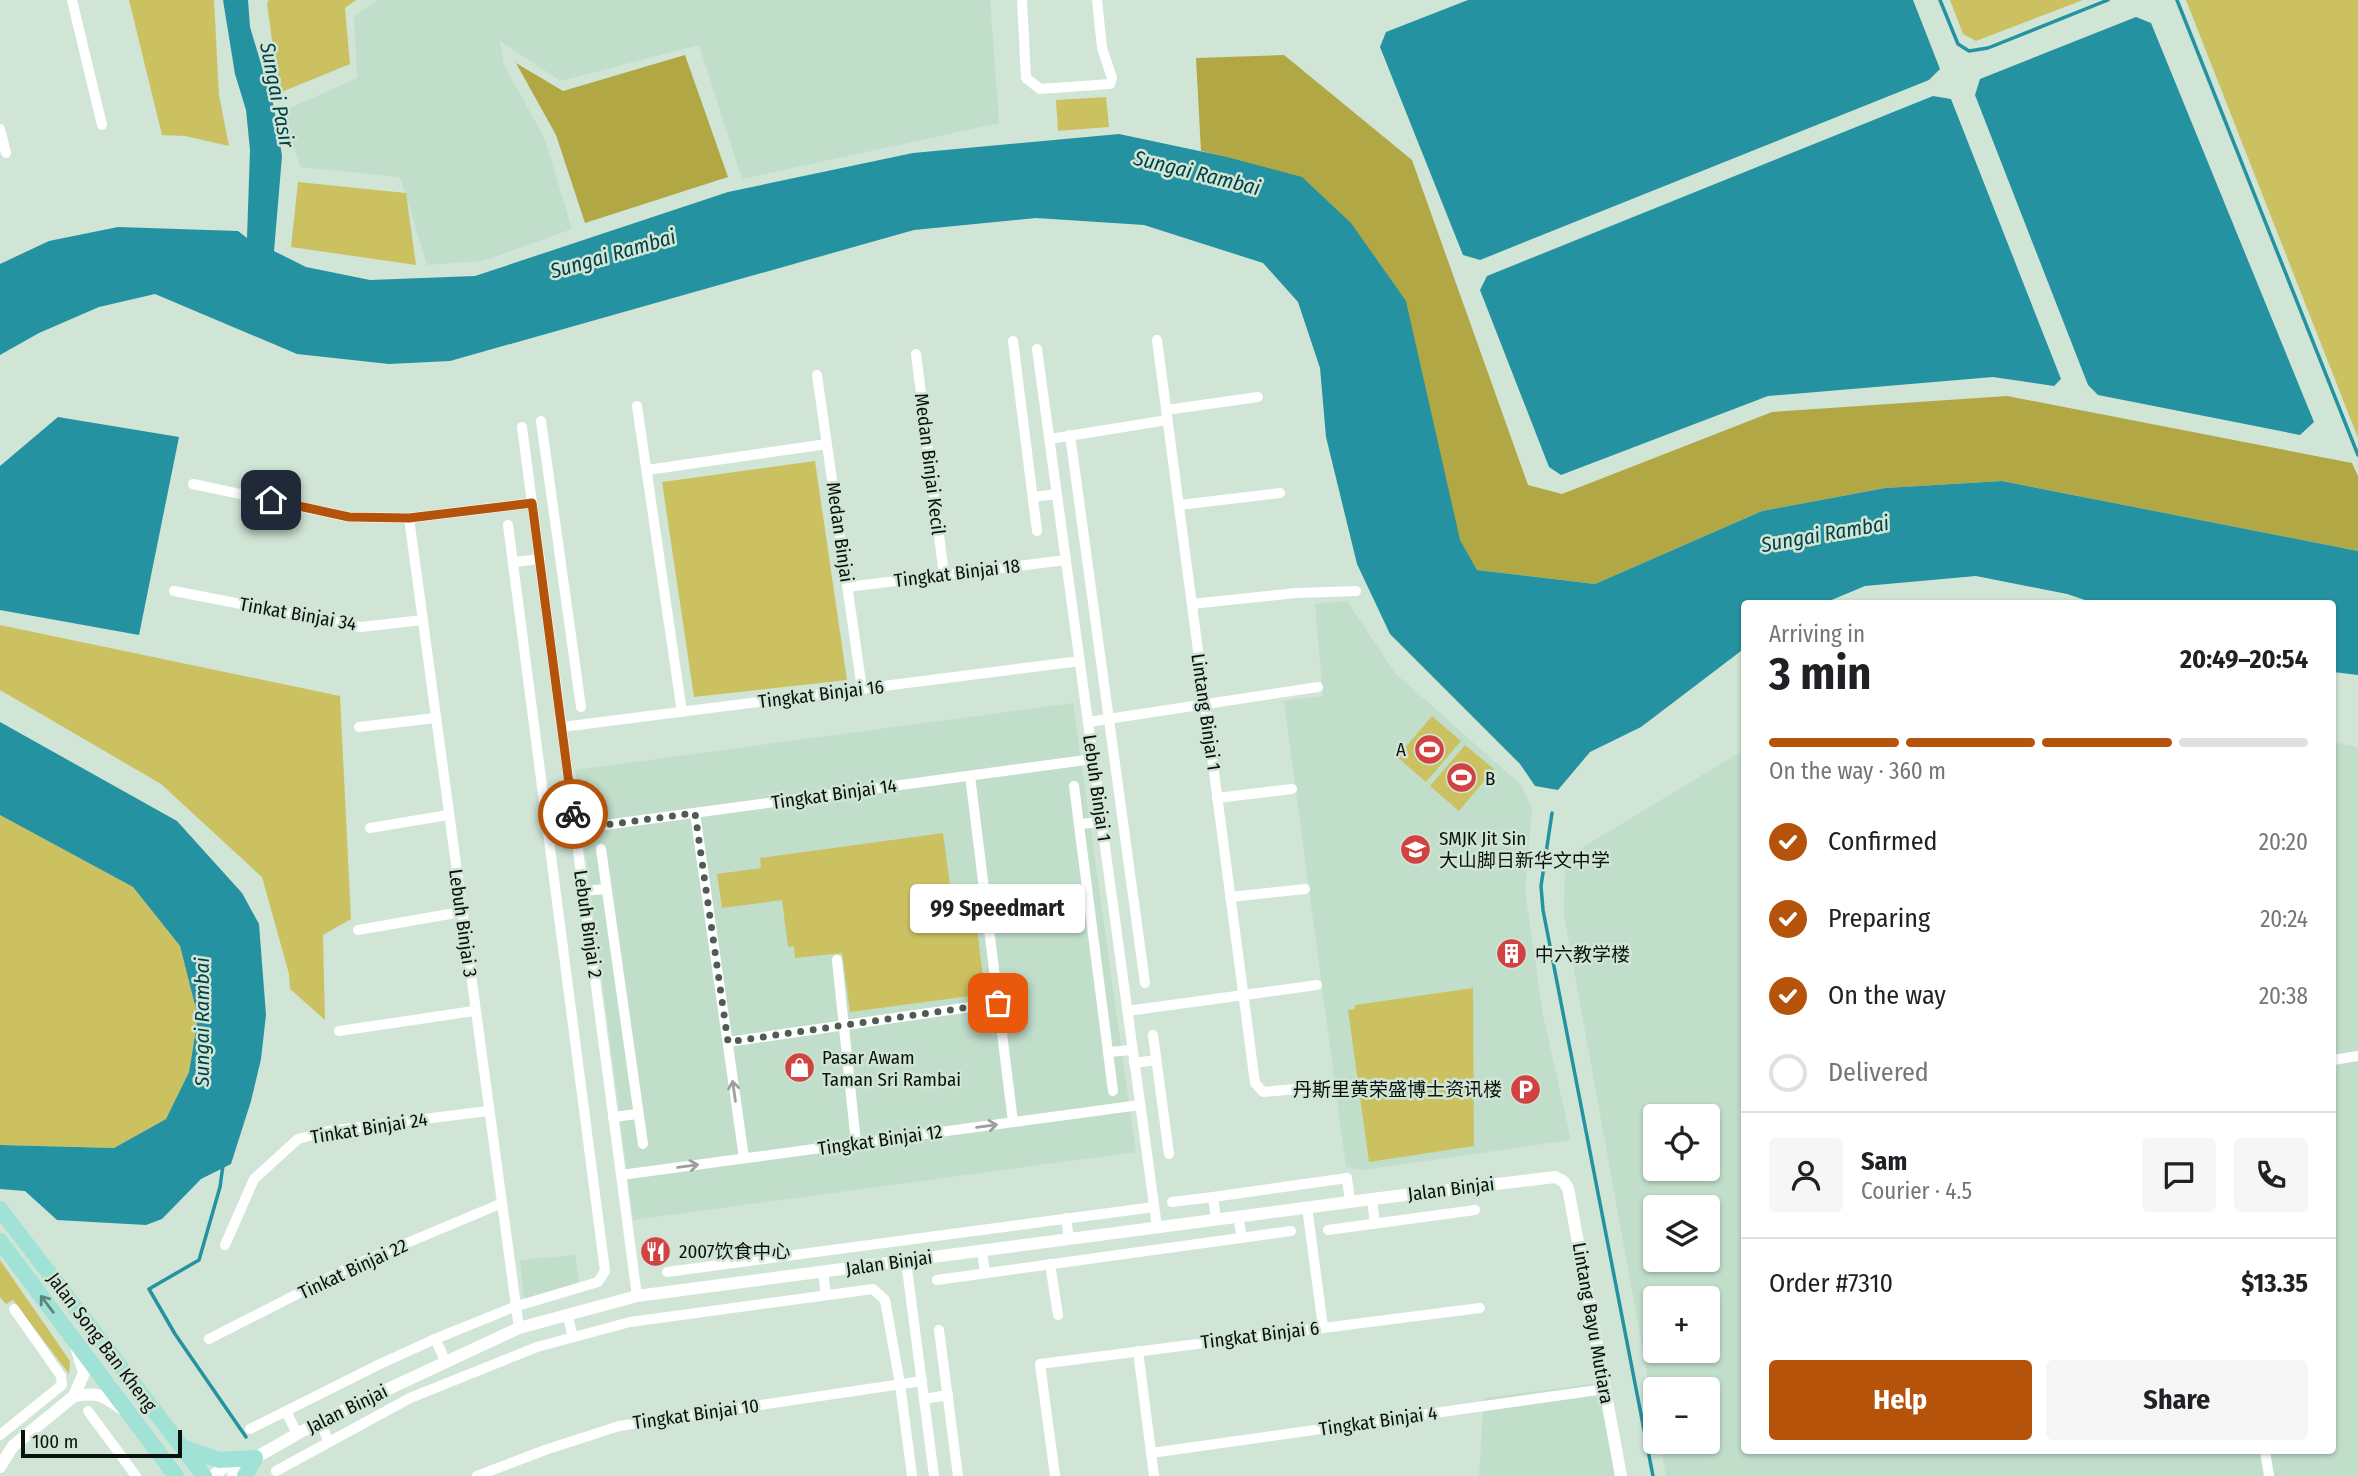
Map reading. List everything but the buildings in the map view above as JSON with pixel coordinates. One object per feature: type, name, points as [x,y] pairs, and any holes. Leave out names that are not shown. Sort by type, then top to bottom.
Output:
[{"type":"main road","name":"Jalan Song Ban Kheng","points":[[0,1209],[204,1476]]},
{"type":"main road","name":"Jalan Song Ban Kheng","points":[[0,1241],[176,1476]]},
{"type":"main road","points":[[181,1446],[219,1460],[255,1458]]},
{"type":"main road","points":[[245,1476],[255,1458]]},
{"type":"street","points":[[72,0],[102,125]]},
{"type":"street","points":[[1022,0],[1026,78],[1041,89],[1110,84],[1112,78],[1102,48],[1097,0]]},
{"type":"street","points":[[0,129],[6,153]]},
{"type":"street","name":"Lintang Binjai 1","points":[[1157,340],[1255,1083],[1263,1092],[1331,1086]]},
{"type":"street","points":[[1013,341],[1037,531]]},
{"type":"street","name":"Lebuh Binjai 1","points":[[1037,349],[1157,1227]]},
{"type":"street","name":"Medan Binjai Kecil","points":[[916,354],[944,575]]},
{"type":"street","name":"Medan Binjai","points":[[817,375],[862,689]]},
{"type":"street","points":[[1050,439],[1258,397]]},
{"type":"street","points":[[637,406],[682,712]]},
{"type":"street","points":[[541,421],[581,707]]},
{"type":"street","name":"Lebuh Binjai 2","points":[[522,427],[637,1296]]},
{"type":"street","name":"Lebuh Binjai 1","points":[[1070,435],[1145,983]]},
{"type":"street","points":[[647,471],[827,444]]},
{"type":"street","points":[[193,484],[349,517],[409,518],[532,503]]},
{"type":"street","points":[[1179,505],[1280,493]]},
{"type":"street","points":[[1033,497],[1057,494]]},
{"type":"street","name":"Lebuh Binjai 3","points":[[409,518],[500,1204],[519,1328]]},
{"type":"street","name":"Lebuh Binjai 2","points":[[508,525],[605,1271],[598,1282],[514,1307]]},
{"type":"street","points":[[514,562],[540,559]]},
{"type":"street","name":"Tingkat Binjai 18","points":[[847,587],[1066,560]]},
{"type":"street","name":"Tinkat Binjai 34","points":[[174,591],[361,627],[422,620]]},
{"type":"street","points":[[1192,604],[1296,593],[1356,591]]},
{"type":"street","name":"Tingkat Binjai 16","points":[[562,727],[1080,661]]},
{"type":"street","points":[[1088,722],[1318,687]]},
{"type":"street","points":[[359,727],[435,718]]},
{"type":"street","name":"Tingkat Binjai 14","points":[[575,829],[1093,759]]},
{"type":"street","points":[[970,776],[1013,1122]]},
{"type":"street","points":[[1074,786],[1113,1091]]},
{"type":"street","points":[[1217,798],[1292,789]]},
{"type":"street","points":[[695,813],[744,1158]]},
{"type":"street","points":[[370,828],[448,815]]},
{"type":"street","points":[[1079,824],[1102,821]]},
{"type":"street","points":[[601,849],[643,1144]]},
{"type":"street","points":[[583,891],[606,889]]},
{"type":"street","points":[[1230,897],[1305,889]]},
{"type":"street","points":[[358,930],[461,912]]},
{"type":"street","points":[[837,960],[856,1143]]},
{"type":"street","points":[[1127,1011],[1317,985]]},
{"type":"street","points":[[728,1042],[998,1003]]},
{"type":"street","points":[[339,1031],[474,1010]]},
{"type":"street","points":[[1153,1035],[1170,1154]]},
{"type":"street","points":[[1108,1052],[1132,1050]]},
{"type":"street","points":[[2336,1060],[2358,1056]]},
{"type":"street","points":[[1134,1063],[1156,1060]]},
{"type":"street","name":"Tingkat Binjai 12","points":[[621,1175],[1140,1105]]},
{"type":"street","name":"Tinkat Binjai 24","points":[[225,1245],[254,1179],[298,1139],[328,1132],[488,1111]]},
{"type":"street","points":[[613,1117],[638,1114]]},
{"type":"street","name":"Jalan Binjai","points":[[233,1476],[255,1458],[320,1422],[519,1328],[637,1296],[1307,1207],[1555,1177]]},
{"type":"street","name":"Lintang Bayu Mutiara","points":[[1555,1177],[1563,1181],[1568,1188],[1620,1476]]},
{"type":"street","points":[[1172,1202],[1347,1178],[1350,1202]]},
{"type":"street","points":[[1213,1197],[1216,1219]]},
{"type":"street","points":[[1372,1199],[1375,1224]]},
{"type":"street","name":"Tinkat Binjai 22","points":[[209,1339],[352,1266],[500,1204]]},
{"type":"street","points":[[667,1272],[1154,1207]]},
{"type":"street","points":[[1307,1207],[1323,1328]]},
{"type":"street","points":[[1328,1230],[1475,1210]]},
{"type":"street","points":[[1238,1216],[1242,1238]]},
{"type":"street","points":[[1066,1218],[1069,1239]]},
{"type":"street","points":[[937,1280],[1291,1231]]},
{"type":"street","points":[[982,1251],[985,1273]]},
{"type":"street","points":[[906,1261],[934,1476]]},
{"type":"street","points":[[1050,1264],[1058,1315]]},
{"type":"street","points":[[698,1268],[701,1289]]},
{"type":"street","points":[[823,1272],[826,1295]]},
{"type":"street","points":[[276,1471],[410,1398],[537,1347],[630,1322],[873,1289],[885,1300],[912,1476]]},
{"type":"street","points":[[250,1429],[435,1339],[514,1307]]},
{"type":"street","name":"Tingkat Binjai 6","points":[[1055,1476],[1040,1364],[1480,1308]]},
{"type":"street","points":[[0,1435],[62,1385],[61,1376],[14,1310]]},
{"type":"street","points":[[567,1314],[573,1337]]},
{"type":"street","points":[[939,1330],[958,1476]]},
{"type":"street","points":[[0,1467],[13,1446],[74,1396],[84,1373],[83,1364],[69,1333]]},
{"type":"street","points":[[435,1339],[446,1362]]},
{"type":"street","points":[[1138,1351],[1154,1476]]},
{"type":"street","name":"Tingkat Binjai 10","points":[[477,1476],[619,1426],[922,1381]]},
{"type":"street","name":"Tingkat Binjai 4","points":[[1151,1453],[1605,1389]]},
{"type":"street","points":[[74,1396],[93,1393],[100,1395],[134,1418]]},
{"type":"street","points":[[924,1399],[948,1395]]},
{"type":"street","points":[[88,1411],[136,1476]]},
{"type":"street","points":[[286,1411],[297,1434]]},
{"type":"street","points":[[24,1414],[36,1427]]},
{"type":"street","points":[[320,1422],[329,1442]]},
{"type":"street","points":[[2265,1454],[2269,1476]]},
{"type":"street","name":"Jalan Binjai","points":[[214,1476],[227,1465],[255,1458]]},
{"type":"shaded area","points":[[129,0],[214,0],[219,95],[229,146],[185,136],[162,135]]},
{"type":"shaded area","points":[[269,0],[356,0],[345,8],[350,64],[279,93],[267,3]]},
{"type":"shaded area","points":[[377,0],[990,0],[999,123],[742,179],[699,45],[561,81],[500,41],[504,65],[544,137],[572,229],[483,261],[427,265],[400,177],[300,167],[284,111],[357,78],[354,16]]},
{"type":"shaded area","points":[[1950,0],[2083,0],[1976,41],[1963,34]]},
{"type":"shaded area","points":[[2186,0],[2358,0],[2358,438]]},
{"type":"shaded area","points":[[685,55],[728,177],[585,223],[556,135],[516,63],[563,91]]},
{"type":"shaded area","points":[[1284,55],[1412,160],[1528,485],[1562,494],[1772,412],[2007,396],[2352,463],[2358,476],[2358,551],[2002,481],[1885,488],[1762,511],[1595,584],[1477,570],[1223,156],[1201,151],[1196,58]]},
{"type":"shaded area","points":[[1106,97],[1109,127],[1058,131],[1056,100]]},
{"type":"shaded area","points":[[298,182],[406,193],[416,265],[291,247]]},
{"type":"shaded area","points":[[815,461],[847,680],[694,697],[662,482]]},
{"type":"shaded area","name":"SMJK Jit Sin 大山脚日新华文中学","points":[[1347,601],[1395,673],[1522,786],[1532,809],[1525,890],[1543,1015],[1571,1140],[1363,1170],[1346,1167],[1284,701],[1323,696],[1315,604]]},
{"type":"shaded area","points":[[0,625],[340,696],[351,919],[323,935],[325,1020],[290,989],[289,974],[262,877],[161,784],[0,690]]},
{"type":"shaded area","points":[[1073,703],[1136,1152],[633,1220],[575,770]]},
{"type":"shaded area","name":"A","points":[[1432,716],[1461,741],[1426,782],[1397,757]]},
{"type":"shaded area","points":[[2336,743],[2358,747],[2358,1476],[1666,1476],[1662,1454],[1720,1454],[1720,1377],[1648,1377],[1645,1363],[1720,1363],[1720,1286],[1643,1286],[1643,1352],[1564,915],[1565,858],[1741,751],[1741,1454],[2336,1454]]},
{"type":"shaded area","name":"B","points":[[1465,745],[1494,769],[1459,811],[1430,786]]},
{"type":"shaded area","points":[[0,815],[133,887],[180,946],[198,1017],[189,1072],[166,1119],[114,1148],[0,1145]]},
{"type":"shaded area","points":[[943,833],[951,891],[972,887],[985,994],[850,1012],[842,953],[795,958],[794,946],[788,947],[782,900],[722,908],[717,874],[761,868],[760,858]]},
{"type":"shaded area","points":[[1473,988],[1474,1146],[1369,1162],[1348,1010],[1355,1009],[1355,1005]]},
{"type":"shaded area","points":[[575,1255],[579,1283],[524,1300],[520,1260]]},
{"type":"shaded area","points":[[0,1260],[70,1361],[69,1374],[13,1300],[6,1304],[0,1297]]},
{"type":"shaded area","points":[[1600,1383],[1615,1476],[1479,1476],[1484,1398]]},
{"type":"water","name":"Sungai Rambai","points":[[223,0],[248,0],[250,27],[274,107],[282,156],[274,251],[306,267],[370,280],[475,276],[728,192],[913,153],[1119,134],[1223,156],[1302,177],[1351,223],[1406,301],[1460,540],[1477,570],[1595,584],[1762,511],[1885,488],[2002,481],[2358,551],[2358,675],[2336,672],[2336,600],[2085,600],[1976,576],[1865,586],[1832,600],[1741,600],[1741,651],[1641,727],[1590,752],[1558,790],[1535,786],[1520,764],[1390,634],[1357,564],[1326,437],[1320,368],[1298,302],[1263,263],[1144,225],[1036,218],[914,230],[450,361],[389,364],[297,354],[155,294],[99,307],[39,333],[0,355],[0,264],[49,241],[118,227],[238,231],[247,238],[250,150],[246,110],[235,74]]},
{"type":"water","points":[[1468,0],[1913,0],[1940,69],[1929,80],[1480,260],[1463,255],[1380,47],[1386,32]]},
{"type":"water","points":[[2136,17],[2151,23],[2314,422],[2300,435],[2098,395],[2088,385],[1975,95],[1980,79]]},
{"type":"water","points":[[1933,96],[1951,99],[2061,379],[2054,386],[1993,377],[1768,396],[1561,475],[1549,467],[1480,290],[1487,276]]},
{"type":"water","points":[[58,417],[179,437],[139,635],[0,610],[0,466]]},
{"type":"water","name":"Sungai Rambai","points":[[0,722],[177,821],[242,893],[259,924],[266,1015],[261,1059],[231,1164],[201,1179],[162,1219],[146,1225],[57,1220],[25,1191],[0,1189],[0,1145],[114,1148],[166,1119],[189,1072],[198,1017],[180,946],[133,887],[0,815]]},
{"type":"waterway","points":[[1940,0],[1958,44],[1969,51],[1988,48],[2108,0]]},
{"type":"waterway","points":[[2177,0],[2358,455]]},
{"type":"waterway","points":[[1552,813],[1541,886],[1543,910],[1653,1476]]},
{"type":"waterway","points":[[223,1165],[220,1187],[199,1260],[149,1289],[175,1334],[246,1437]]},
{"type":"way so far","points":[[573,814],[575,829],[695,813],[728,1042],[998,1003]]},
{"type":"place","name":"A","points":[[1429,749]]},
{"type":"place","name":"B","points":[[1462,778]]},
{"type":"place","name":"SMJK Jit Sin 大山脚日新华文中学","points":[[1416,849]]},
{"type":"place","name":"中六教学楼","points":[[1512,954]]},
{"type":"place","name":"99 Speedmart","points":[[998,1003]]},
{"type":"place","name":"Pasar Awam Taman Sri Rambai","points":[[799,1068]]},
{"type":"place","name":"丹斯里黄荣盛博士资讯楼","points":[[1525,1089]]},
{"type":"place","name":"2007饮食中心","points":[[656,1251]]},
{"type":"route","points":[[271,500],[349,517],[409,518],[532,503],[573,814]]},
{"type":"water label","name":"Sungai Pasir","points":[[277,95]]}]
